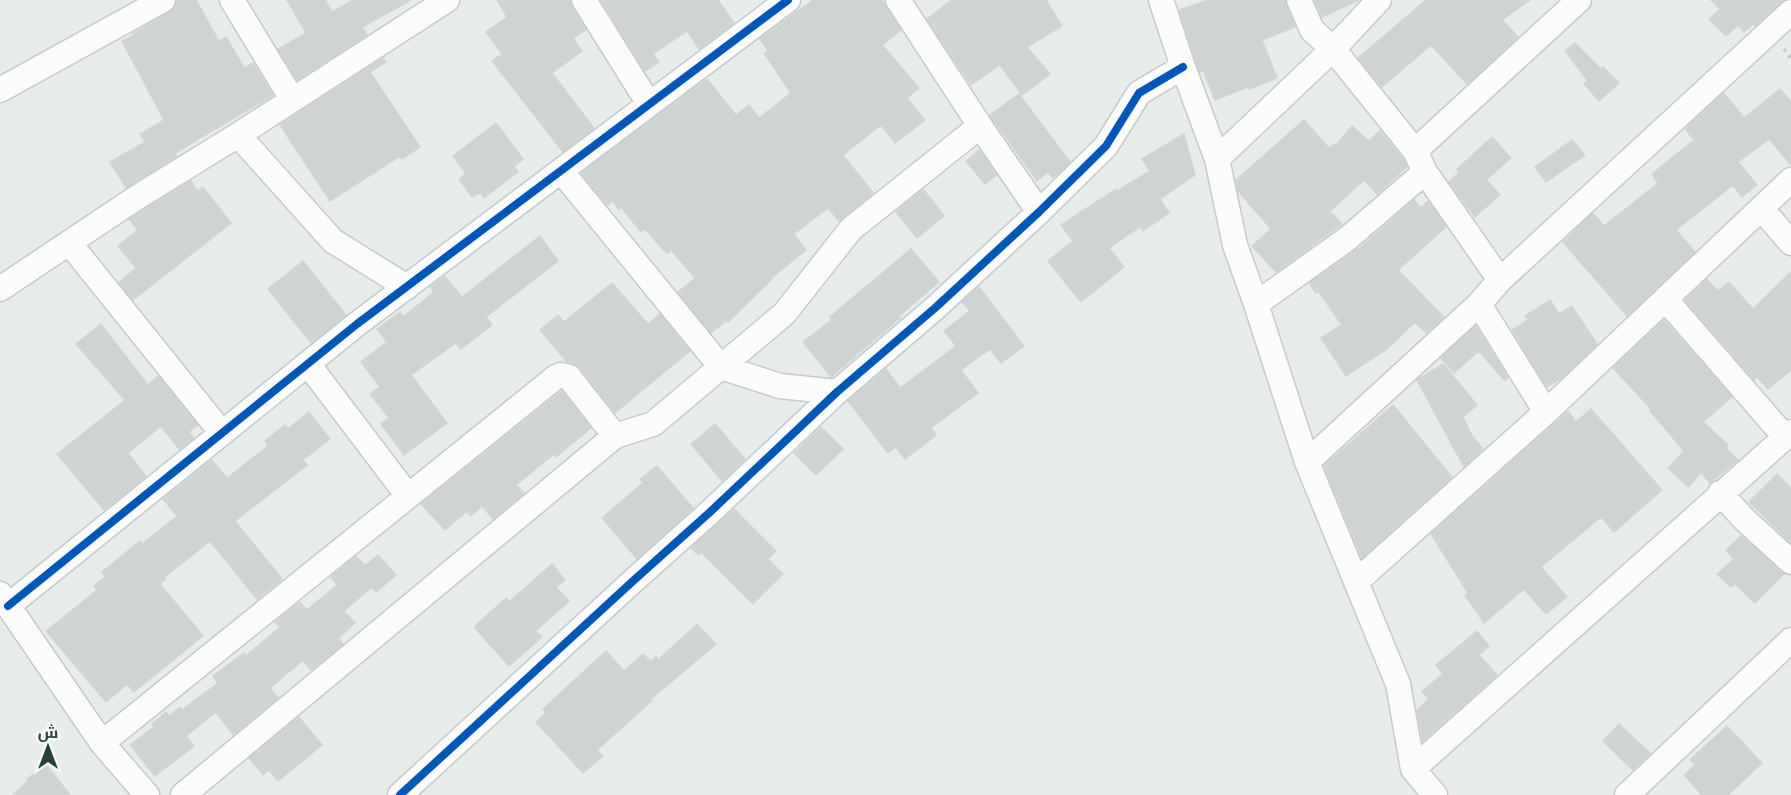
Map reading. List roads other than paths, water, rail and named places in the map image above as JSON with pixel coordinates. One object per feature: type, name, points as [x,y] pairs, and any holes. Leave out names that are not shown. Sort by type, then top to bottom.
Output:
[{"type":"street","points":[[2,83],[163,0]]},
{"type":"street","points":[[232,0],[292,99]]},
{"type":"street","points":[[0,289],[136,198],[447,0]]},
{"type":"street","points":[[584,0],[649,104]]},
{"type":"street","points":[[147,795],[102,743],[4,600],[222,433],[407,287],[788,0]]},
{"type":"street","points":[[898,0],[1039,212]]},
{"type":"street","points":[[1161,0],[1183,67],[1218,159],[1235,245],[1307,462],[1398,684],[1413,770],[1435,795]]},
{"type":"street","points":[[1299,0],[1312,30],[1332,49],[1420,162],[1500,280]]},
{"type":"street","points":[[1218,159],[1332,49],[1379,0]]},
{"type":"street","points":[[1256,304],[1347,239],[1578,0]]},
{"type":"street","points":[[1307,462],[1479,304],[1500,280],[1791,12]]},
{"type":"street","points":[[400,795],[710,513],[837,392],[935,308],[1039,212],[1106,146],[1139,93],[1183,67]]},
{"type":"street","points":[[183,795],[615,436],[653,424],[721,367],[784,314],[851,229],[980,126]]},
{"type":"street","points":[[238,135],[333,241],[407,287]]},
{"type":"street","points":[[562,172],[721,367],[780,386],[837,392]]},
{"type":"street","points":[[1356,582],[1546,412],[1791,180]]},
{"type":"street","points":[[1761,208],[1791,243]]},
{"type":"street","points":[[70,244],[222,433]]},
{"type":"street","points":[[1413,770],[1788,434],[1666,300]]},
{"type":"street","points":[[1479,304],[1546,412]]},
{"type":"street","points":[[308,364],[408,496]]},
{"type":"street","points":[[102,743],[556,376],[569,376],[615,436]]},
{"type":"street","points":[[1720,493],[1745,520],[1791,562]]},
{"type":"street","points":[[1627,795],[1791,640]]}]
